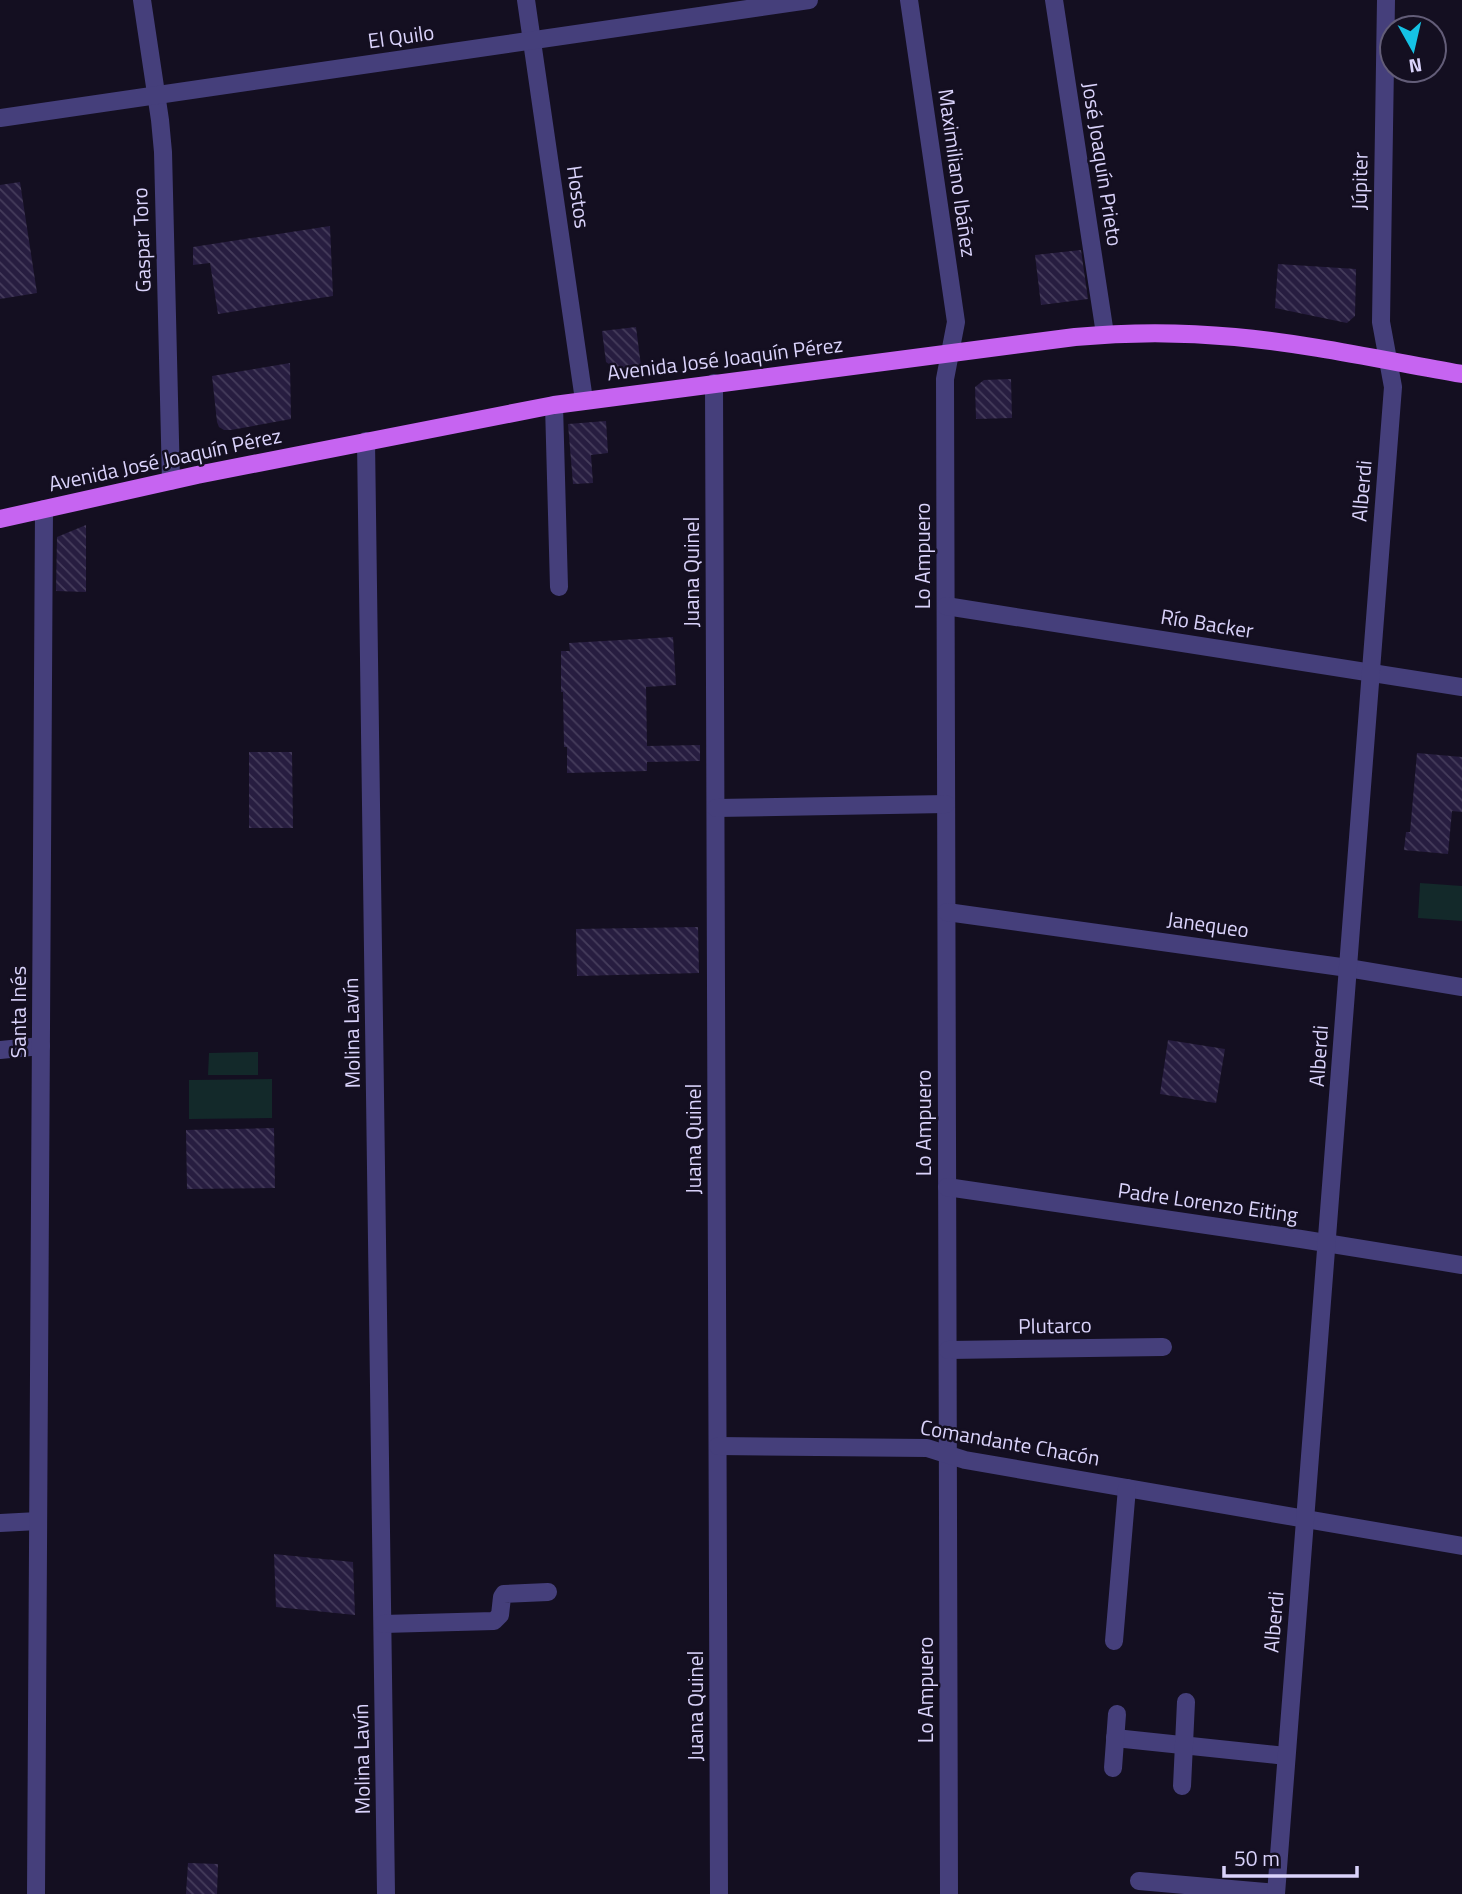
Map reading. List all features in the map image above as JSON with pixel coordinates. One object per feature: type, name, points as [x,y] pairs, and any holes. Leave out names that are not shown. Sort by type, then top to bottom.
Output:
[{"type":"main road","name":"Avenida José Joaquín Pérez","points":[[0,519],[171,481],[554,405],[1105,334],[1161,333],[1235,337],[1462,374]]},
{"type":"street","name":"Gaspar Toro","points":[[142,0],[163,152],[171,481]]},
{"type":"street","name":"Hostos","points":[[526,0],[584,400]]},
{"type":"street","name":"El Quilo","points":[[0,118],[809,0]]},
{"type":"street","name":"Maximiliano Ibáñez","points":[[909,0],[956,322],[951,352]]},
{"type":"street","name":"José Joaquín Prieto","points":[[1054,0],[1105,334]]},
{"type":"street","name":"Júpiter","points":[[1386,0],[1381,322],[1388,361]]},
{"type":"street","name":"Lo Ampuero","points":[[949,1894],[945,379],[951,352]]},
{"type":"street","name":"Alberdi","points":[[1139,1881],[1276,1894],[1393,387],[1388,361]]},
{"type":"street","name":"Juana Quinel","points":[[714,383],[719,1894]]},
{"type":"street","points":[[554,405],[559,587]]},
{"type":"street","name":"Molina Lavín","points":[[366,441],[386,1894]]},
{"type":"street","name":"Santa Inés","points":[[36,1894],[44,509]]},
{"type":"street","name":"Río Backer","points":[[946,606],[1462,687]]},
{"type":"street","points":[[716,808],[946,804]]},
{"type":"street","name":"Janequeo","points":[[947,912],[1348,968],[1462,987]]},
{"type":"street","points":[[0,1049],[41,1046]]},
{"type":"street","name":"Padre Lorenzo Eiting","points":[[947,1187],[1462,1265]]},
{"type":"street","name":"Plutarco","points":[[948,1350],[1163,1347]]},
{"type":"street","name":"Comandante Chacón","points":[[718,1446],[927,1448],[965,1460],[1462,1546]]},
{"type":"street","points":[[1114,1640],[1126,1488]]},
{"type":"street","points":[[0,1523],[38,1521]]},
{"type":"street","points":[[383,1624],[494,1620],[500,1615],[504,1594],[548,1592]]},
{"type":"street","points":[[1182,1786],[1186,1702]]},
{"type":"street","points":[[1113,1768],[1117,1714]]},
{"type":"street","points":[[1115,1738],[1286,1756]]},
{"type":"green space","points":[[1420,883],[1462,886],[1462,921],[1418,918]]},
{"type":"green space","points":[[258,1052],[258,1075],[208,1075],[209,1053]]},
{"type":"green space","points":[[272,1079],[272,1118],[189,1119],[189,1080]]},
{"type":"building","points":[[20,182],[37,293],[0,299],[0,185]]},
{"type":"building","points":[[330,226],[333,296],[218,314],[210,263],[193,265],[193,247]]},
{"type":"building","points":[[1081,250],[1088,299],[1041,305],[1035,255]]},
{"type":"building","points":[[1278,264],[1356,269],[1355,316],[1347,323],[1275,308]]},
{"type":"building","points":[[636,327],[641,366],[616,369],[606,362],[602,331]]},
{"type":"building","points":[[290,363],[291,419],[231,430],[219,427],[212,376]]},
{"type":"building","points":[[1011,379],[1012,418],[976,419],[975,387],[984,380]]},
{"type":"building","points":[[606,421],[608,453],[591,455],[593,483],[573,484],[568,424]]},
{"type":"building","points":[[86,525],[86,592],[56,591],[57,537]]},
{"type":"building","points":[[673,637],[676,685],[646,687],[647,746],[700,745],[700,761],[647,762],[647,771],[567,773],[561,651],[570,651],[569,643]]},
{"type":"building","points":[[249,752],[292,752],[293,828],[249,828]]},
{"type":"building","points":[[1417,753],[1462,757],[1462,812],[1452,811],[1448,854],[1404,850],[1406,832],[1410,832]]},
{"type":"building","points":[[698,927],[699,973],[577,976],[576,929]]},
{"type":"building","points":[[1168,1040],[1225,1049],[1216,1103],[1160,1094]]},
{"type":"building","points":[[274,1128],[275,1188],[187,1189],[186,1130]]},
{"type":"building","points":[[274,1554],[353,1562],[355,1615],[276,1607]]},
{"type":"building","points":[[188,1863],[218,1864],[217,1894],[186,1894]]}]
